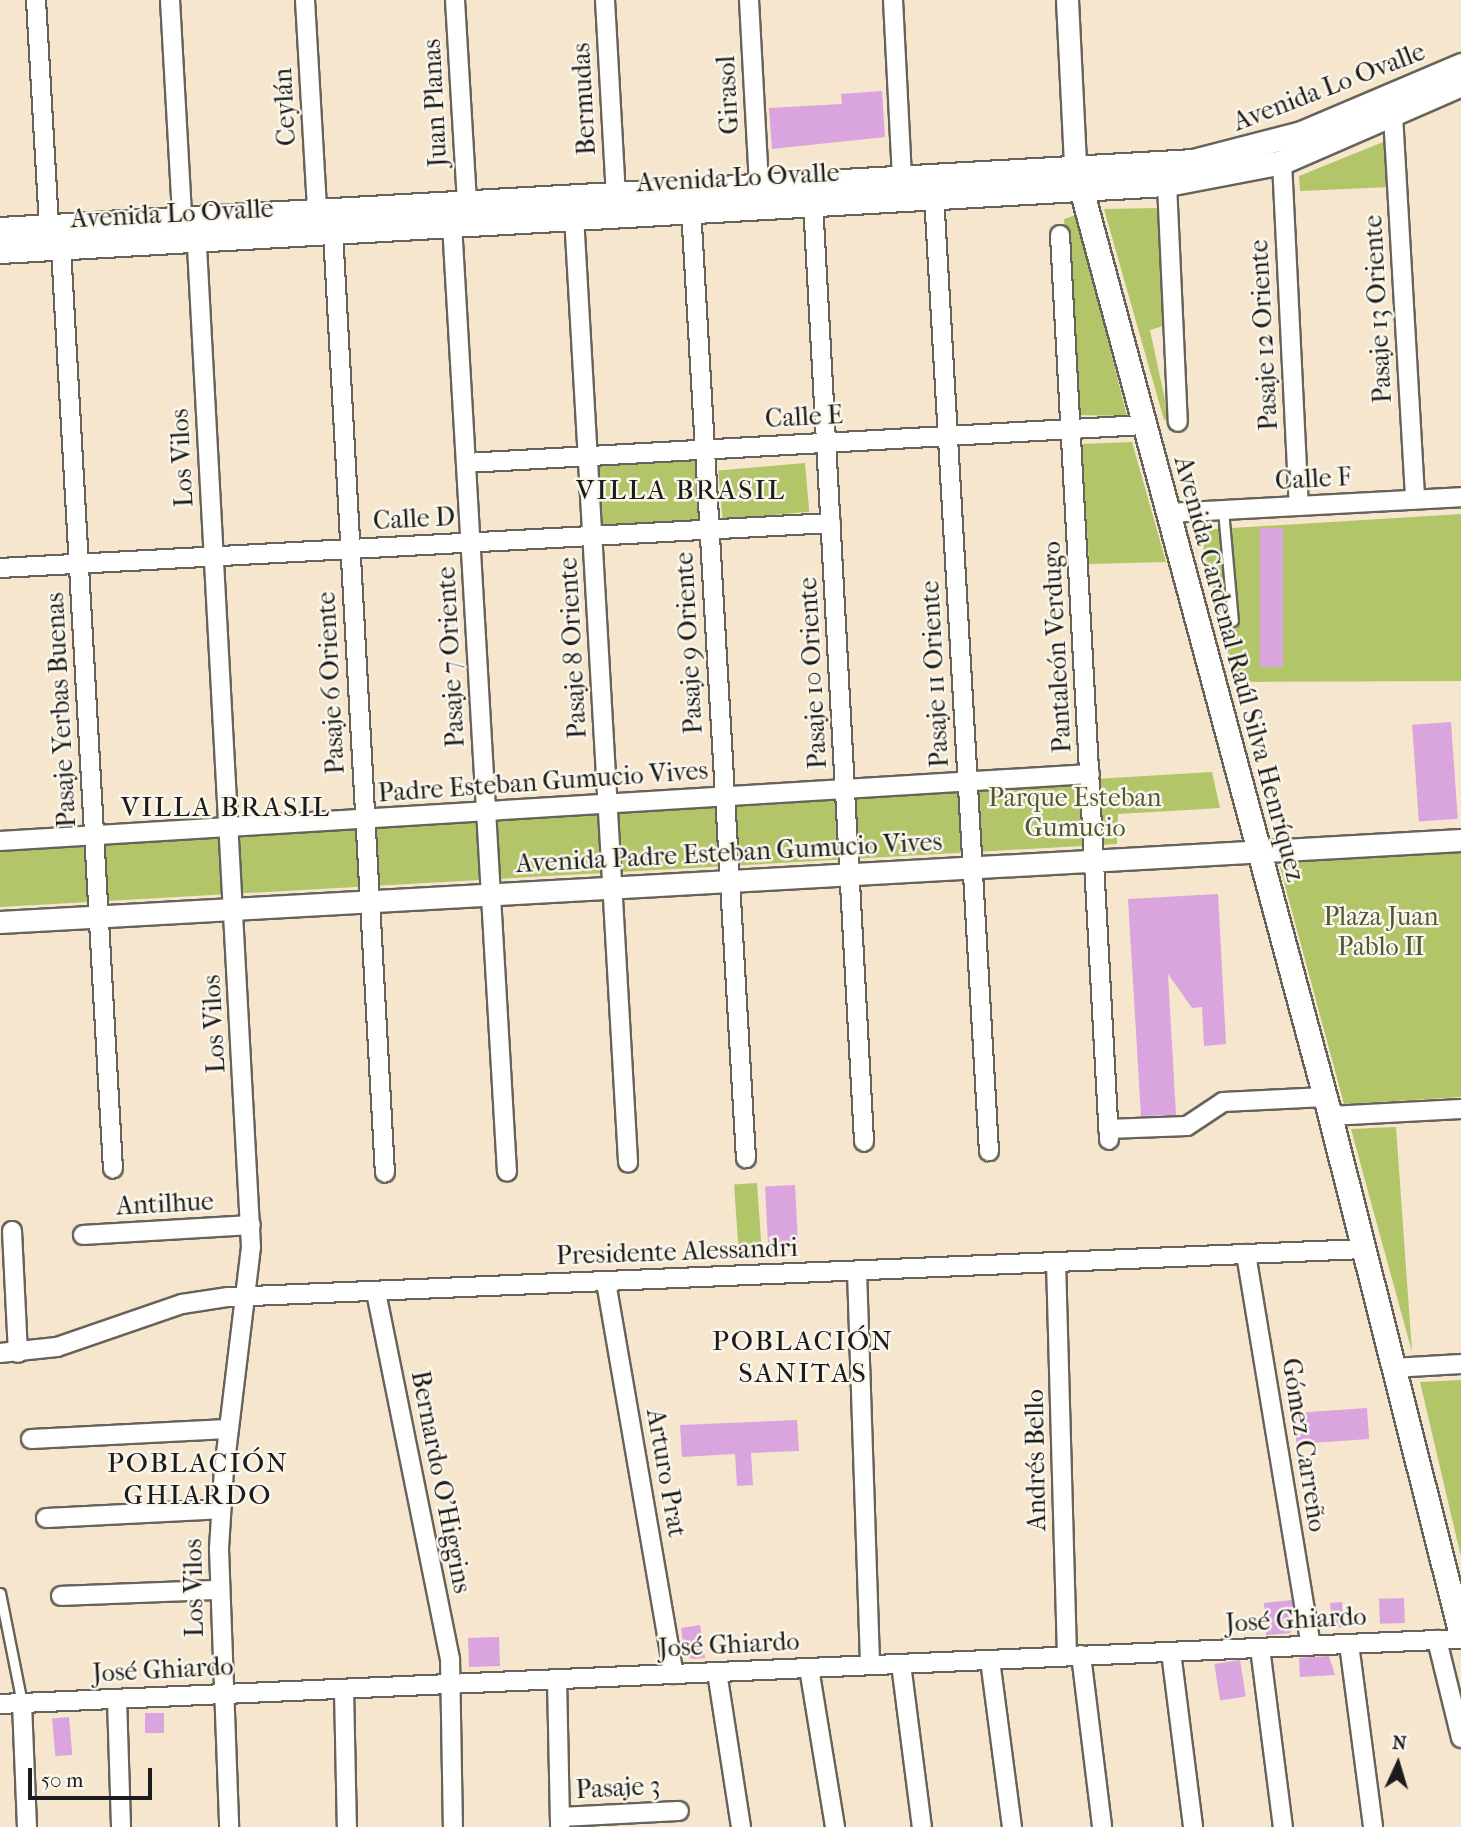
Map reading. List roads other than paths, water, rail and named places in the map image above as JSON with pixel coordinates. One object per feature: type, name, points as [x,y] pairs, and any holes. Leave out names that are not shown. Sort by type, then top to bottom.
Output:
[{"type":"main road","name":"Avenida Lo Ovalle","points":[[0,251],[61,248],[192,226],[317,211],[759,187],[1075,166],[1168,163],[1241,152],[1301,133],[1461,65]]},
{"type":"main road","name":"Avenida Lo Ovalle","points":[[0,229],[49,226],[192,226],[333,232],[691,208],[1167,184],[1282,162],[1461,84]]},
{"type":"main road","name":"Avenida Cardenal Raúl Silva Henríquez","points":[[1075,166],[1328,1107],[1461,1637]]},
{"type":"street","points":[[36,0],[49,226]]},
{"type":"street","name":"Los Vilos","points":[[170,0],[192,226],[214,558],[251,1225],[247,1296],[220,1509],[219,1590],[229,1827]]},
{"type":"street","name":"Ceylán","points":[[305,0],[317,211]]},
{"type":"street","name":"Juan Planas","points":[[455,0],[467,203]]},
{"type":"street","name":"Bermudas","points":[[605,0],[616,195]]},
{"type":"street","name":"Girasol","points":[[749,0],[759,187]]},
{"type":"street","points":[[893,0],[902,177]]},
{"type":"street","points":[[1067,0],[1075,166]]},
{"type":"street","name":"Pasaje 13 Oriente","points":[[1393,115],[1415,499]]},
{"type":"street","name":"Pasaje 12 Oriente","points":[[1282,162],[1299,506]]},
{"type":"street","points":[[1167,184],[1178,422]]},
{"type":"street","name":"Pasaje 11 Oriente","points":[[934,195],[989,1151]]},
{"type":"street","name":"Pasaje 10 Oriente","points":[[813,202],[864,1142]]},
{"type":"street","name":"Pasaje 9 Oriente","points":[[691,208],[746,1158]]},
{"type":"street","name":"Pasaje 8 Oriente","points":[[575,216],[628,1161]]},
{"type":"street","name":"Pasaje 7 Oriente","points":[[452,225],[507,1171]]},
{"type":"street","name":"Pasaje 6 Oriente","points":[[333,232],[385,1173]]},
{"type":"street","name":"Pantaleón Verdugo","points":[[1060,235],[1109,1135],[1186,1126],[1223,1102],[1328,1107]]},
{"type":"street","name":"Pasaje Yerbas Buenas","points":[[61,248],[113,1169]]},
{"type":"street","name":"Calle E","points":[[466,463],[1144,425]]},
{"type":"street","name":"Calle F","points":[[1168,513],[1461,497]]},
{"type":"street","name":"Calle D","points":[[0,568],[831,523]]},
{"type":"street","name":"Padre Esteban Gumucio Vives","points":[[0,841],[1090,774]]},
{"type":"street","name":"Avenida Padre Esteban Gumucio Vives","points":[[0,922],[1461,839]]},
{"type":"street","points":[[1328,1107],[1461,1109]]},
{"type":"street","name":"Antilhue","points":[[83,1235],[251,1225]]},
{"type":"street","points":[[9,1353],[12,1231]]},
{"type":"street","name":"Presidente Alessandri","points":[[9,1353],[71,1343],[182,1304],[247,1296],[1363,1249]]},
{"type":"street","name":"Gómez Carreño","points":[[1246,1254],[1311,1646]]},
{"type":"street","name":"Andrés Bello","points":[[1056,1262],[1074,1656],[1102,1827]]},
{"type":"street","points":[[857,1271],[870,1665]]},
{"type":"street","name":"Arturo Prat","points":[[606,1282],[674,1674]]},
{"type":"street","name":"Bernardo O'Higgins","points":[[376,1292],[450,1659],[453,1827]]},
{"type":"street","points":[[1393,1368],[1461,1364]]},
{"type":"street","points":[[31,1439],[229,1429]]},
{"type":"street","points":[[46,1518],[220,1509]]},
{"type":"street","points":[[61,1596],[219,1590]]},
{"type":"street","name":"José Ghiardo","points":[[0,1704],[1311,1646],[1461,1637]]},
{"type":"street","points":[[1437,1640],[1461,1738]]},
{"type":"street","points":[[1349,1644],[1373,1827]]},
{"type":"street","points":[[1260,1648],[1283,1827]]},
{"type":"street","points":[[1171,1652],[1193,1827]]},
{"type":"street","points":[[990,1660],[1012,1827]]},
{"type":"street","points":[[901,1664],[922,1827]]},
{"type":"street","points":[[809,1668],[835,1827]]},
{"type":"street","points":[[717,1672],[741,1827]]},
{"type":"street","points":[[557,1679],[560,1822]]},
{"type":"street","points":[[344,1689],[347,1827]]},
{"type":"street","points":[[117,1699],[121,1827]]},
{"type":"street","points":[[22,1703],[27,1827]]},
{"type":"street","name":"Pasaje 3","points":[[560,1822],[679,1811]]},
{"type":"lane","points":[[1223,510],[1233,621]]},
{"type":"lane","points":[[0,1593],[22,1703]]},
{"type":"district","name":"VILLA BRASIL","points":[[681,490]]},
{"type":"district","name":"VILLA BRASIL","points":[[226,807]]},
{"type":"district","name":"POBLACIÓN SANITAS","points":[[803,1357]]},
{"type":"district","name":"POBLACIÓN GHIARDO","points":[[198,1479]]},
{"type":"park label","name":"Parque Esteban Gumucio","points":[[1075,813]]},
{"type":"park label","name":"Plaza Juan Pablo II","points":[[1381,932]]}]
